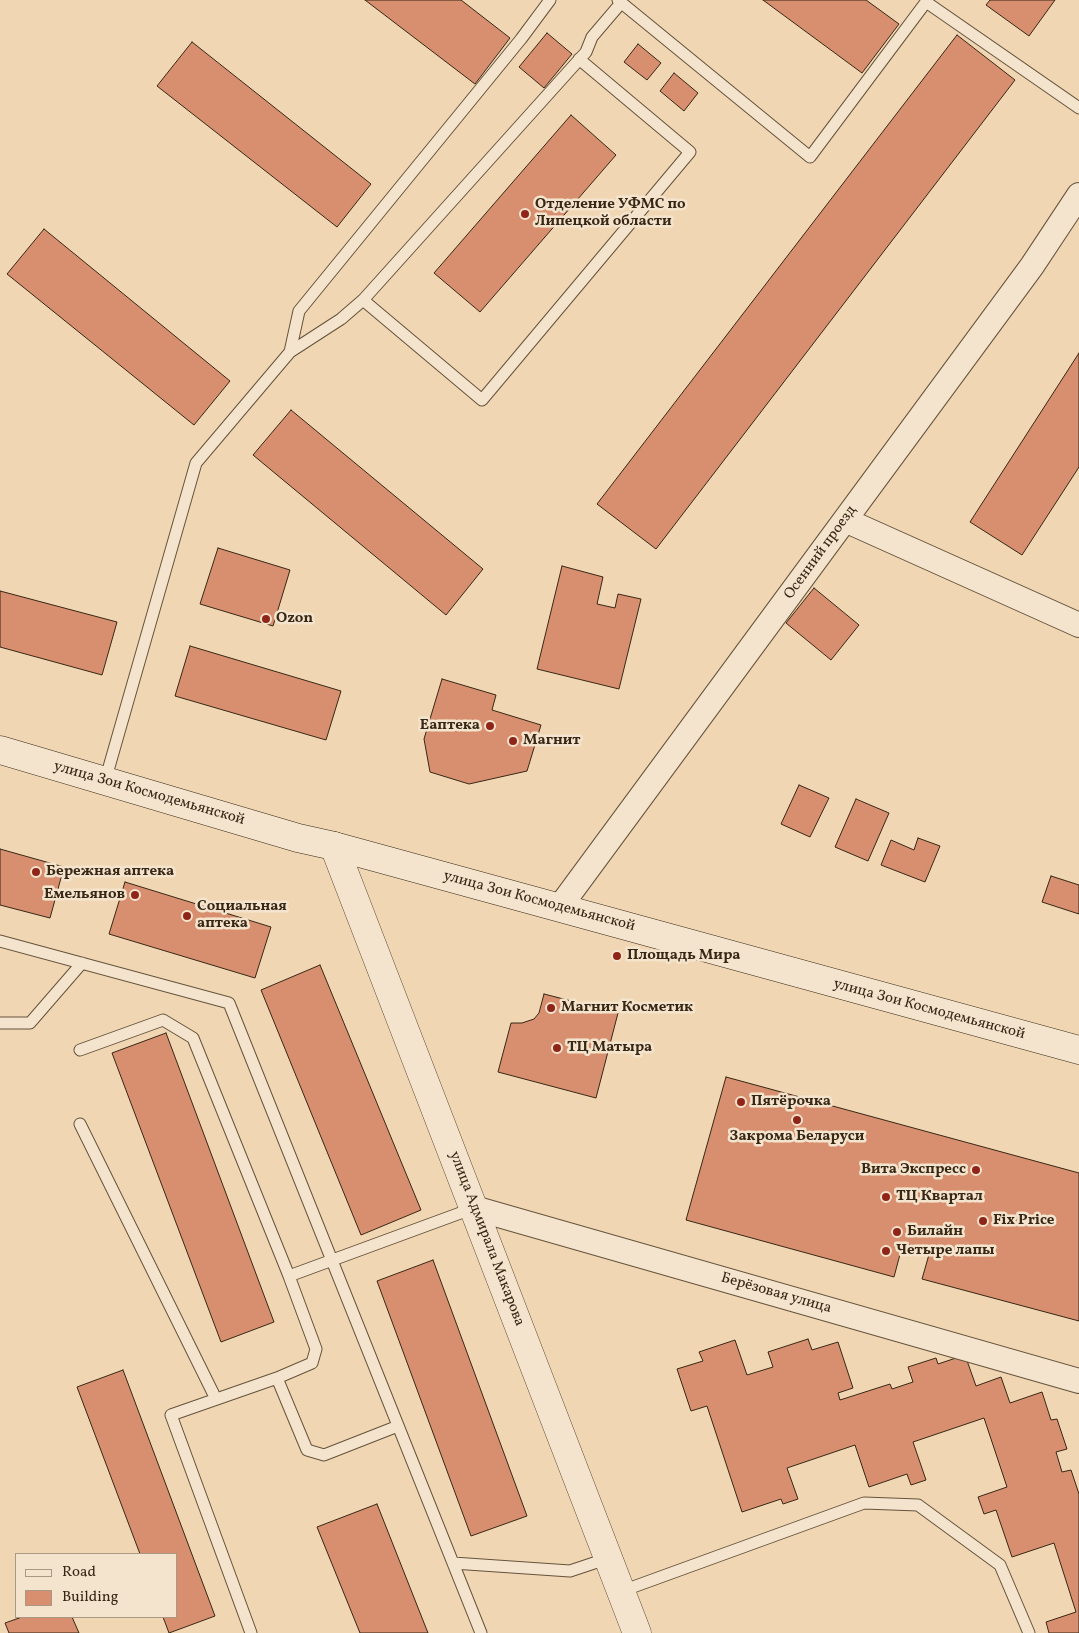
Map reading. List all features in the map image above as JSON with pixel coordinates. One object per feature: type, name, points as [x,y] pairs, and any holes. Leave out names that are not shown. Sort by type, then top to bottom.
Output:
[{"type":"main road","name":"улица Зои Космодемьянской","points":[[0,750],[298,838],[334,846],[1079,1050]]},
{"type":"main road","name":"улица Адмирала Макарова","points":[[334,846],[637,1633]]},
{"type":"street","name":"Осенний проезд","points":[[559,908],[1032,266],[1079,195]]},
{"type":"street","points":[[845,520],[1079,625]]},
{"type":"street","name":"Берёзовая улица","points":[[474,1208],[1079,1381]]},
{"type":"lane","points":[[290,352],[299,311],[550,0]]},
{"type":"lane","points":[[105,781],[196,463],[290,352],[342,319],[363,300],[586,52],[592,38],[619,1],[810,157],[927,1],[1079,108]]},
{"type":"lane","points":[[363,300],[482,400],[690,152],[579,60]]},
{"type":"lane","points":[[0,941],[229,1003],[481,1633]]},
{"type":"lane","points":[[0,1023],[30,1023],[82,963]]},
{"type":"lane","points":[[80,1050],[163,1020],[193,1038],[316,1349],[312,1363],[277,1378],[171,1415],[251,1633]]},
{"type":"lane","points":[[80,1124],[216,1399]]},
{"type":"lane","points":[[288,1276],[474,1208]]},
{"type":"lane","points":[[277,1378],[307,1450],[324,1455],[398,1426]]},
{"type":"lane","points":[[622,1591],[864,1503],[918,1505],[1000,1565],[1029,1633]]},
{"type":"lane","points":[[453,1563],[570,1571],[609,1558]]},
{"type":"building","points":[[365,0],[461,0],[510,38],[475,84]]},
{"type":"building","points":[[763,0],[866,0],[899,24],[862,73]]},
{"type":"building","points":[[990,0],[1055,0],[1029,36],[986,5]]},
{"type":"building","points":[[547,33],[572,54],[544,88],[519,67]]},
{"type":"building","points":[[957,35],[1015,80],[656,549],[597,504]]},
{"type":"building","points":[[192,42],[371,184],[337,227],[157,86]]},
{"type":"building","points":[[638,44],[661,63],[647,80],[624,62]]},
{"type":"building","points":[[674,73],[698,93],[684,111],[660,91]]},
{"type":"building","name":"Отделение УФМС по Липецкой области","points":[[571,115],[616,155],[480,312],[434,273]]},
{"type":"building","points":[[44,229],[230,381],[194,425],[7,274]]},
{"type":"building","points":[[1079,353],[1079,467],[1022,555],[970,522]]},
{"type":"building","points":[[291,410],[483,569],[446,615],[253,455]]},
{"type":"building","points":[[218,548],[290,570],[273,626],[200,604]]},
{"type":"building","points":[[562,566],[603,577],[597,604],[615,608],[618,594],[641,599],[619,689],[537,669]]},
{"type":"building","points":[[814,588],[859,625],[831,660],[786,623]]},
{"type":"building","points":[[0,591],[117,622],[102,675],[0,647]]},
{"type":"building","points":[[190,646],[341,691],[326,740],[175,696]]},
{"type":"building","points":[[442,679],[496,695],[492,710],[541,725],[527,771],[469,784],[430,772],[424,739]]},
{"type":"building","points":[[799,785],[829,798],[810,837],[781,824]]},
{"type":"building","points":[[856,799],[889,813],[868,861],[835,847]]},
{"type":"building","points":[[918,838],[940,846],[925,882],[881,865],[891,840],[914,850]]},
{"type":"building","points":[[0,849],[64,867],[50,918],[0,905]]},
{"type":"building","points":[[1051,876],[1079,885],[1079,914],[1042,902]]},
{"type":"building","points":[[125,882],[271,927],[255,978],[109,934]]},
{"type":"building","points":[[320,965],[421,1210],[361,1235],[261,990]]},
{"type":"building","name":"ТЦ Матыра","points":[[544,994],[618,1013],[596,1098],[498,1072],[511,1023],[522,1023],[534,1019],[539,1013]]},
{"type":"building","points":[[166,1033],[274,1322],[221,1342],[112,1053]]},
{"type":"building","name":"ТЦ Квартал","points":[[726,1077],[1079,1173],[1079,1321],[922,1279],[930,1251],[903,1243],[894,1277],[686,1220]]},
{"type":"building","points":[[433,1260],[527,1516],[471,1536],[377,1281]]},
{"type":"building","points":[[808,1339],[812,1350],[838,1342],[853,1388],[838,1393],[840,1400],[890,1384],[892,1389],[913,1382],[908,1367],[936,1358],[938,1364],[965,1355],[976,1386],[1001,1377],[1010,1403],[1042,1392],[1051,1420],[1057,1419],[1067,1449],[1056,1452],[1062,1472],[1071,1470],[1079,1494],[1079,1633],[1049,1633],[1046,1622],[1076,1612],[1054,1543],[1012,1557],[996,1510],[984,1514],[978,1497],[1007,1487],[984,1418],[913,1442],[926,1480],[911,1485],[907,1474],[869,1487],[855,1445],[787,1468],[798,1499],[783,1504],[781,1499],[742,1512],[707,1406],[691,1411],[677,1369],[703,1361],[699,1352],[735,1340],[747,1375],[773,1367],[768,1352]]},
{"type":"building","points":[[123,1370],[215,1616],[169,1633],[163,1618],[178,1618],[178,1553],[140,1553],[77,1387]]},
{"type":"building","points":[[377,1504],[428,1633],[360,1633],[317,1527]]},
{"type":"building","points":[[19,1618],[72,1618],[79,1633],[9,1633],[5,1623]]},
{"type":"place","name":"Отделение УФМС по Липецкой области","points":[[525,214]]},
{"type":"place","name":"Ozon","points":[[266,619]]},
{"type":"place","name":"Еаптека","points":[[490,726]]},
{"type":"place","name":"Магнит","points":[[513,741]]},
{"type":"place","name":"Бережная аптека","points":[[36,872]]},
{"type":"place","name":"Емельянов","points":[[135,895]]},
{"type":"place","name":"Социальная аптека","points":[[187,916]]},
{"type":"place","name":"Площадь Мира","points":[[617,956]]},
{"type":"place","name":"Магнит Косметик","points":[[551,1008]]},
{"type":"place","name":"ТЦ Матыра","points":[[557,1048]]},
{"type":"place","name":"Пятёрочка","points":[[741,1102]]},
{"type":"place","name":"Закрома Беларуси","points":[[797,1120]]},
{"type":"place","name":"Вита Экспресс","points":[[976,1170]]},
{"type":"place","name":"ТЦ Квартал","points":[[886,1197]]},
{"type":"place","name":"Fix Price","points":[[983,1221]]},
{"type":"place","name":"Билайн","points":[[897,1232]]},
{"type":"place","name":"Четыре лапы","points":[[886,1251]]}]
